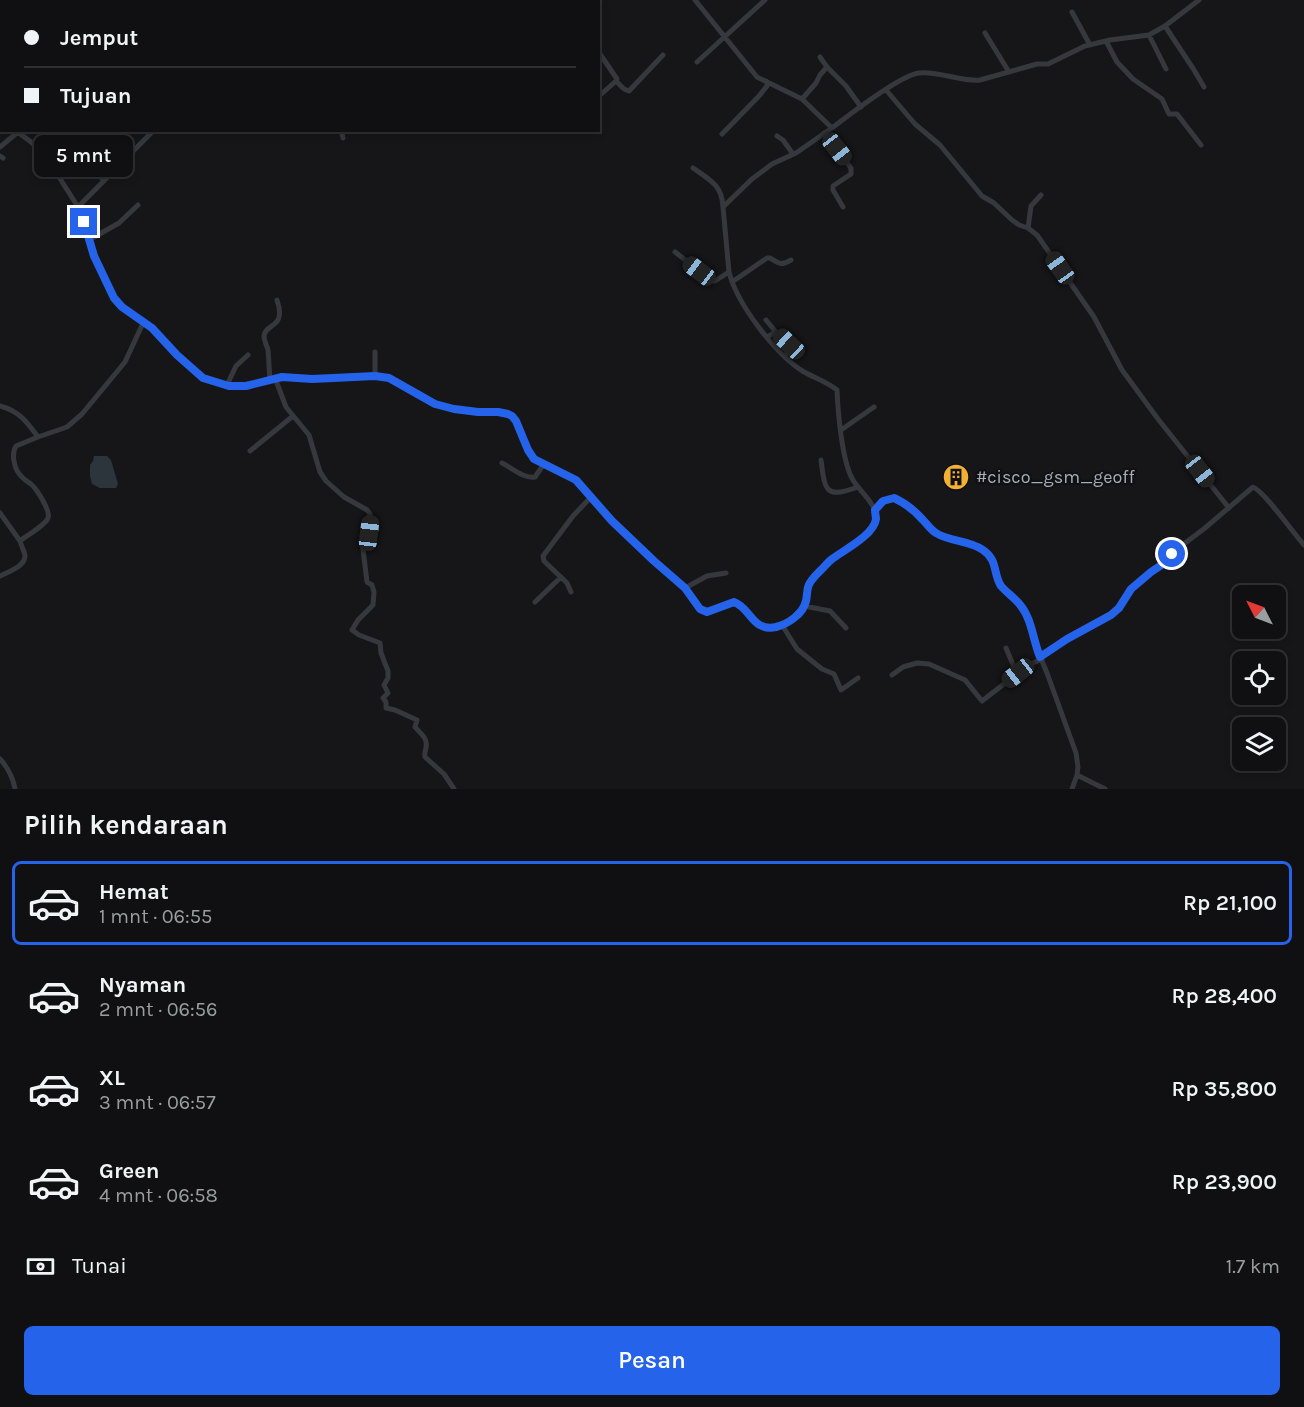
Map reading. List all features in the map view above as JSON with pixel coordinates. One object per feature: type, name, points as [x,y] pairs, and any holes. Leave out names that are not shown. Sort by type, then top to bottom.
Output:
[{"type":"street","points":[[695,0],[758,77],[802,99],[832,128]]},
{"type":"street","points":[[697,62],[765,0]]},
{"type":"street","points":[[723,207],[752,179],[772,164],[793,154],[861,106],[916,73],[972,81],[1037,64],[1048,64],[1061,56],[1090,45],[1149,35],[1165,26],[1199,0]]},
{"type":"street","points":[[1072,12],[1090,45]]},
{"type":"street","points":[[1165,26],[1204,87]]},
{"type":"street","points":[[985,33],[1009,72]]},
{"type":"street","points":[[1149,35],[1166,69]]},
{"type":"street","points":[[1106,41],[1117,62],[1133,78],[1162,99],[1169,114],[1177,114],[1201,145]]},
{"type":"street","points":[[600,54],[616,76],[616,81],[628,91],[663,55]]},
{"type":"street","points":[[820,57],[826,67],[846,86],[861,106]]},
{"type":"street","points":[[802,99],[816,84],[826,67]]},
{"type":"street","points":[[600,95],[616,81]]},
{"type":"street","points":[[722,134],[761,94],[767,86],[766,81]]},
{"type":"street","points":[[886,90],[915,124],[940,146],[982,196],[994,203],[1012,220],[1037,235],[1094,317],[1122,370],[1229,508]]},
{"type":"street","points":[[0,147],[15,132]]},
{"type":"street","points":[[17,132],[46,158],[78,207],[94,256],[114,298],[122,307],[144,321],[203,378],[227,385],[246,386],[282,377],[312,379],[375,376],[389,378],[426,399],[447,407],[478,412],[498,412],[512,416],[534,459],[572,477],[619,529],[685,588],[700,609],[707,612],[734,602],[742,607],[755,623],[772,628],[796,616],[804,606],[808,585],[831,560],[871,530],[876,521],[875,510],[848,469],[837,390],[804,372],[758,328],[732,282],[729,272],[722,196],[711,181],[693,168]]},
{"type":"street","points":[[78,207],[152,132]]},
{"type":"street","points":[[342,132],[343,138]]},
{"type":"street","points":[[824,133],[851,168],[851,174],[833,186],[843,207]]},
{"type":"street","points":[[777,136],[783,140],[793,154]]},
{"type":"street","points":[[46,158],[72,139]]},
{"type":"street","points":[[83,156],[104,181]]},
{"type":"street","points":[[1028,228],[1031,206],[1041,195]]},
{"type":"street","points":[[89,240],[119,223],[138,205]]},
{"type":"street","points":[[675,252],[712,281],[729,272]]},
{"type":"street","points":[[732,282],[767,258],[779,264],[791,260]]},
{"type":"street","points":[[277,300],[280,315],[264,335],[273,379],[285,407],[309,435],[319,468],[326,481],[344,497],[367,510],[371,518],[369,533],[362,541],[367,582],[372,585],[375,594],[371,608],[358,620],[352,630],[380,643],[380,650],[388,671],[388,678],[384,685],[388,693],[383,698],[386,708],[417,720],[415,727],[426,742],[425,756],[444,774],[454,789]]},
{"type":"street","points":[[766,320],[790,346],[786,356]]},
{"type":"street","points":[[20,541],[43,525],[48,518],[49,511],[34,488],[23,478],[16,467],[14,451],[16,446],[67,427],[82,414],[125,362],[144,321]]},
{"type":"street","points":[[767,337],[776,333]]},
{"type":"street","points":[[375,352],[375,376]]},
{"type":"street","points":[[227,385],[236,366],[248,355]]},
{"type":"street","points":[[0,406],[15,411],[24,418],[38,437]]},
{"type":"street","points":[[841,430],[874,407]]},
{"type":"street","points":[[250,451],[293,416]]},
{"type":"street","points":[[821,460],[824,482],[830,490],[840,493],[858,487]]},
{"type":"street","points":[[502,463],[532,478],[544,464]]},
{"type":"street","points":[[892,675],[903,667],[917,663],[937,666],[965,680],[982,701],[1067,639],[1111,615],[1119,608],[1131,589],[1251,488],[1255,488],[1268,500],[1304,545]]},
{"type":"street","points":[[571,592],[567,583],[544,561],[543,554],[591,497]]},
{"type":"street","points":[[875,510],[883,501],[894,498],[903,501],[934,532],[973,544],[985,551],[993,561],[1000,585],[1021,605],[1029,619],[1035,644],[1073,743],[1078,767],[1072,789]]},
{"type":"street","points":[[0,513],[20,541],[25,556],[20,565],[0,576]]},
{"type":"street","points":[[685,588],[707,576],[726,573]]},
{"type":"street","points":[[535,602],[561,577]]},
{"type":"street","points":[[804,606],[830,611],[846,628]]},
{"type":"street","points":[[782,625],[797,649],[822,669],[834,674],[840,689],[843,690],[858,678]]},
{"type":"street","points":[[1006,648],[1018,673]]},
{"type":"street","points":[[0,759],[13,778],[15,789]]},
{"type":"street","points":[[1077,775],[1105,789]]},
{"type":"shaded area","points":[[94,456],[107,456],[111,460],[118,484],[116,488],[100,488],[92,484],[90,465]]},
{"type":"place","name":"#cisco_gsm_geoff","points":[[956,477]]},
{"type":"route","points":[[84,222],[94,256],[114,298],[122,307],[152,328],[203,378],[229,386],[246,386],[282,377],[312,379],[369,375],[389,378],[435,404],[454,409],[508,414],[516,421],[534,459],[576,480],[612,521],[685,588],[703,611],[707,612],[734,602],[742,607],[755,623],[762,626],[772,628],[786,624],[804,606],[808,585],[814,577],[831,560],[871,530],[876,521],[875,510],[883,501],[894,498],[903,501],[934,532],[973,544],[985,551],[993,561],[1000,585],[1021,605],[1029,619],[1040,657],[1111,615],[1119,608],[1131,589],[1172,554]]}]
